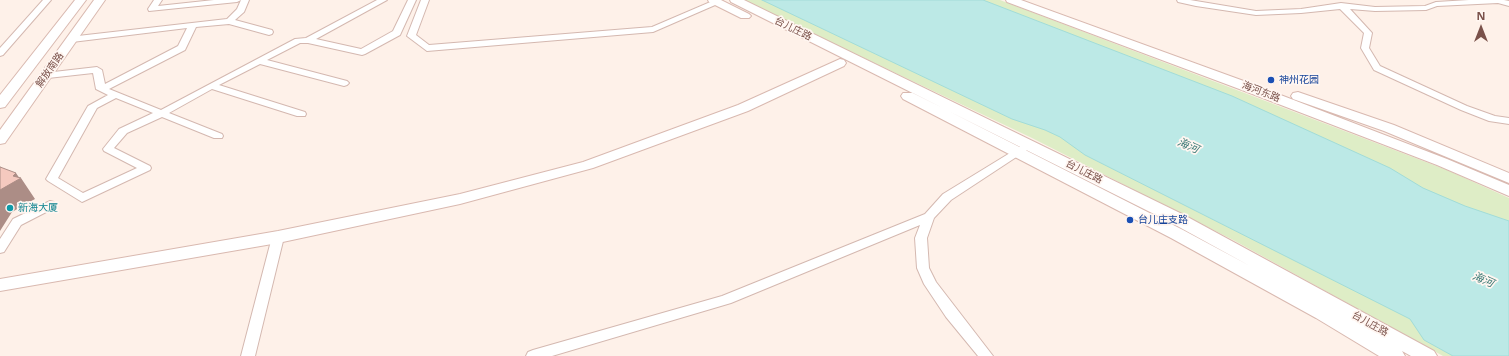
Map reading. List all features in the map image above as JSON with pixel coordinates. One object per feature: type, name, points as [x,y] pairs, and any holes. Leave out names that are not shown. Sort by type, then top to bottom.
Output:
[{"type":"street","points":[[0,53],[47,0]]},
{"type":"street","name":"解放南路","points":[[0,104],[81,0]]},
{"type":"street","name":"解放南路","points":[[0,140],[48,75],[100,0]]},
{"type":"street","points":[[158,0],[152,9],[236,0]]},
{"type":"street","points":[[229,21],[241,10],[245,0]]},
{"type":"street","points":[[308,40],[383,0]]},
{"type":"street","points":[[115,95],[93,106],[52,179],[82,198],[146,168],[108,150],[123,131],[162,113],[298,41],[308,40],[362,52],[397,32],[412,0]]},
{"type":"street","points":[[425,0],[411,36],[427,48],[653,29],[716,1]]},
{"type":"street","name":"台儿庄路","points":[[735,0],[1023,148],[1176,234],[1322,313],[1395,356]]},
{"type":"street","name":"海河东路","points":[[1011,0],[1262,92],[1442,162],[1509,191]]},
{"type":"street","name":"海河东路","points":[[1030,0],[1389,128],[1509,178]]},
{"type":"street","points":[[1181,0],[1196,4],[1256,13],[1301,11],[1339,3],[1375,9],[1426,8],[1436,4],[1497,0],[1509,4]]},
{"type":"street","name":"台儿庄路","points":[[716,1],[840,63],[1176,218],[1427,356]]},
{"type":"street","points":[[1339,3],[1368,33],[1365,48],[1377,68],[1464,108],[1493,119],[1509,121]]},
{"type":"street","points":[[72,39],[229,21],[268,32]]},
{"type":"street","points":[[101,89],[182,48],[193,25]]},
{"type":"street","points":[[259,61],[344,83]]},
{"type":"street","points":[[0,285],[278,236],[460,199],[588,165],[743,108],[840,63]]},
{"type":"street","points":[[48,75],[97,70],[101,89]]},
{"type":"street","points":[[211,86],[301,114]]},
{"type":"street","points":[[101,89],[218,136]]},
{"type":"street","points":[[1389,128],[1447,145],[1509,168]]},
{"type":"street","points":[[986,356],[951,313],[930,284],[923,268],[921,238],[929,217],[947,197],[1023,148]]},
{"type":"street","points":[[0,249],[18,222],[50,205]]},
{"type":"street","points":[[533,356],[726,300],[929,217]]},
{"type":"street","points":[[248,356],[278,236]]},
{"type":"green space","points":[[742,0],[1000,0],[1447,170],[1509,198],[1509,356],[1443,356],[1235,241],[1032,138]]},
{"type":"water","name":"海河","points":[[762,0],[983,0],[1232,96],[1390,168],[1423,188],[1465,206],[1509,221],[1509,356],[1453,356],[1424,340],[1410,319],[1085,155],[1060,137],[1045,130],[1012,119]]},
{"type":"building","points":[[0,167],[16,173],[13,176],[21,178],[0,190]]},
{"type":"place","name":"神州花园","points":[[1271,80]]},
{"type":"place","name":"新海大厦","points":[[10,208]]},
{"type":"place","name":"台儿庄支路","points":[[1130,220]]}]
